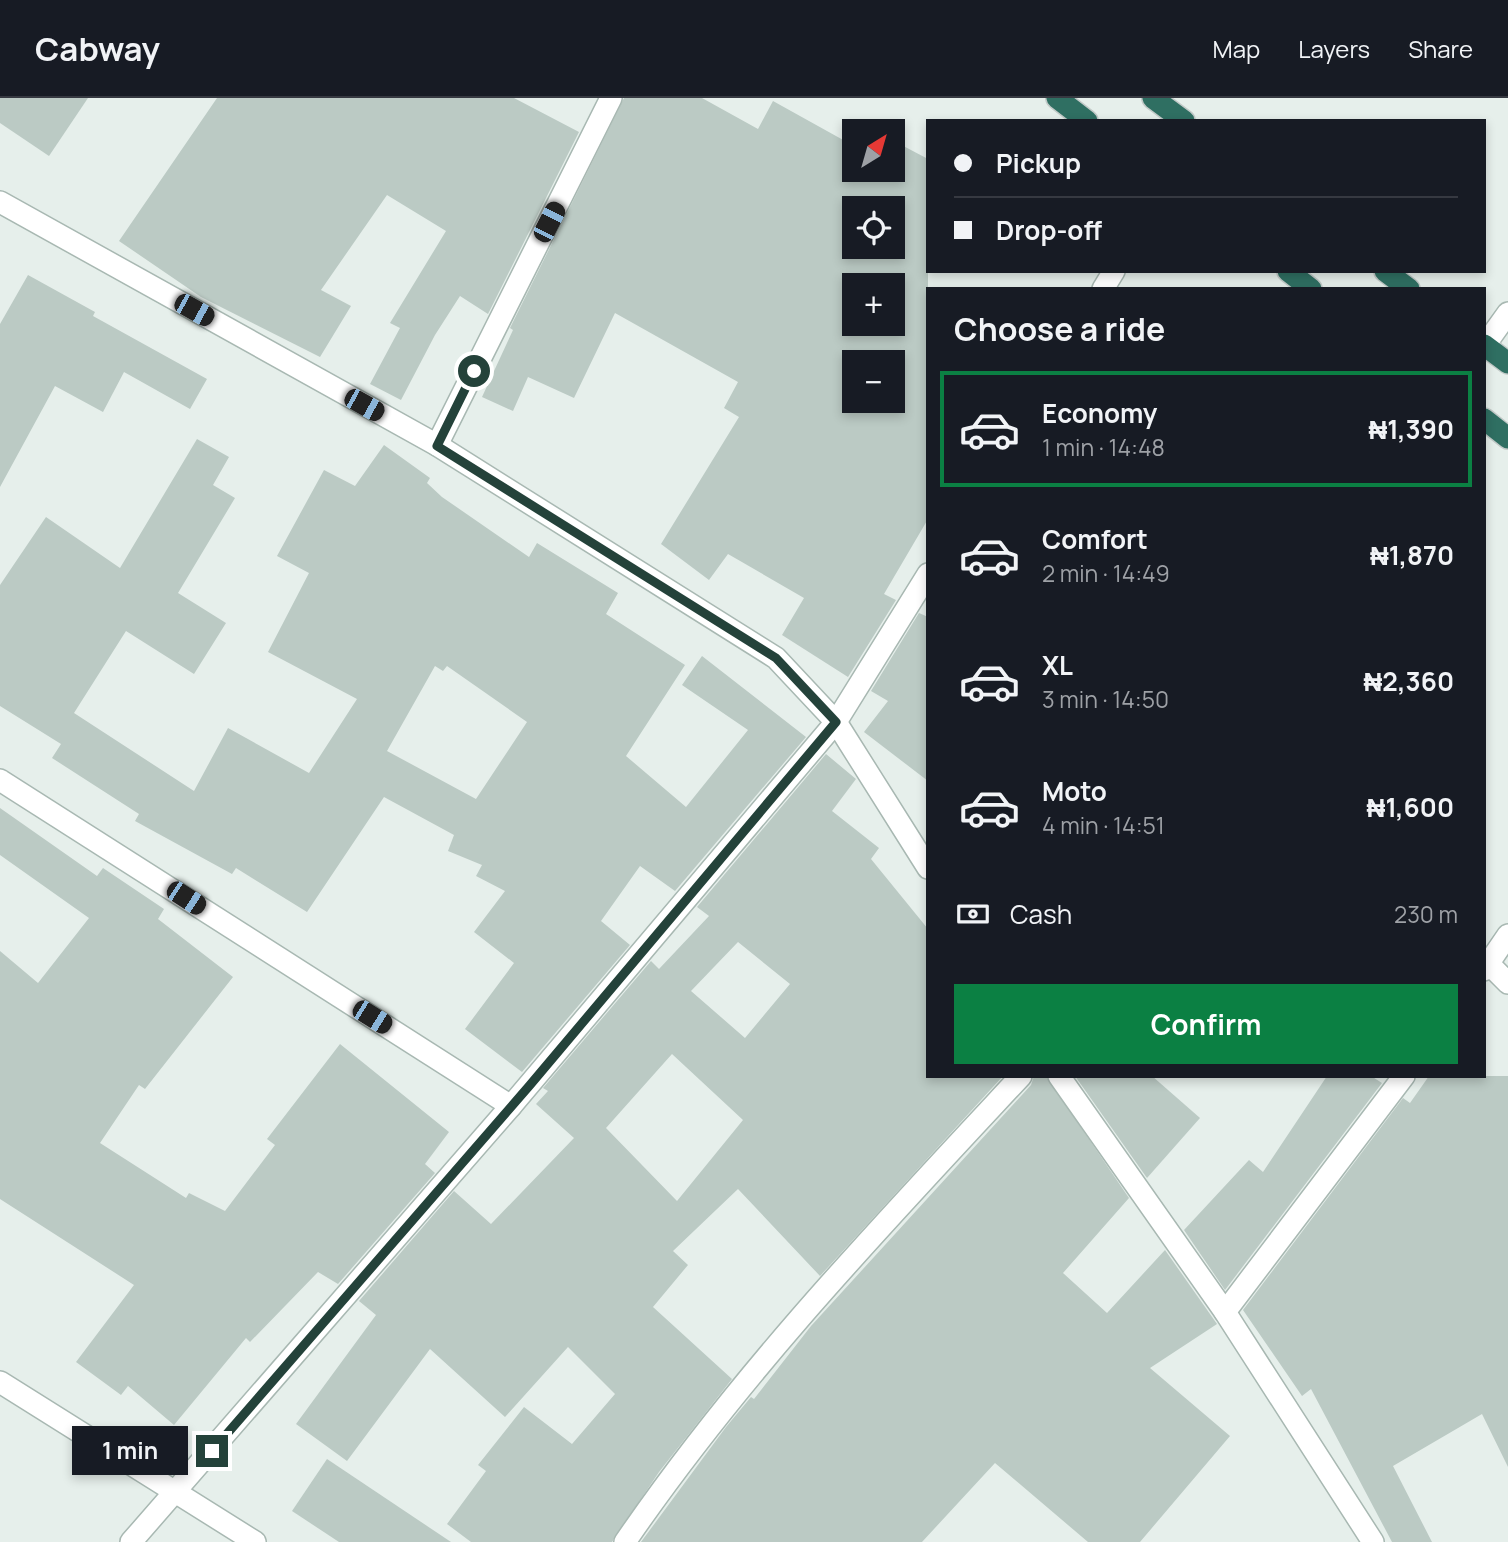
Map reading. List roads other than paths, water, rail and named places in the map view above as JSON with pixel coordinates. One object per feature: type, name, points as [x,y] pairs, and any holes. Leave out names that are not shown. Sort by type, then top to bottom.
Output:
[{"type":"highway","points":[[1057,98],[1084,119]]},
{"type":"highway","points":[[1153,98],[1181,119]]},
{"type":"highway","points":[[1291,273],[1308,287]]},
{"type":"highway","points":[[1388,273],[1406,287]]},
{"type":"highway","points":[[1486,346],[1508,363]]},
{"type":"highway","points":[[1486,421],[1508,438]]},
{"type":"street","points":[[437,446],[611,98]]},
{"type":"street","points":[[0,202],[437,446],[776,658],[836,722],[926,865]]},
{"type":"street","points":[[1486,342],[1508,313]]},
{"type":"street","points":[[131,1542],[511,1106],[836,722],[926,577]]},
{"type":"street","points":[[0,780],[511,1106]]},
{"type":"street","points":[[1508,934],[1486,967],[1508,983]]},
{"type":"street","points":[[625,1542],[676,1468],[850,1260],[1019,1078]]},
{"type":"street","points":[[1060,1078],[1225,1312],[1373,1542]]},
{"type":"street","points":[[1225,1312],[1402,1078]]},
{"type":"street","points":[[0,1382],[255,1542]]}]
